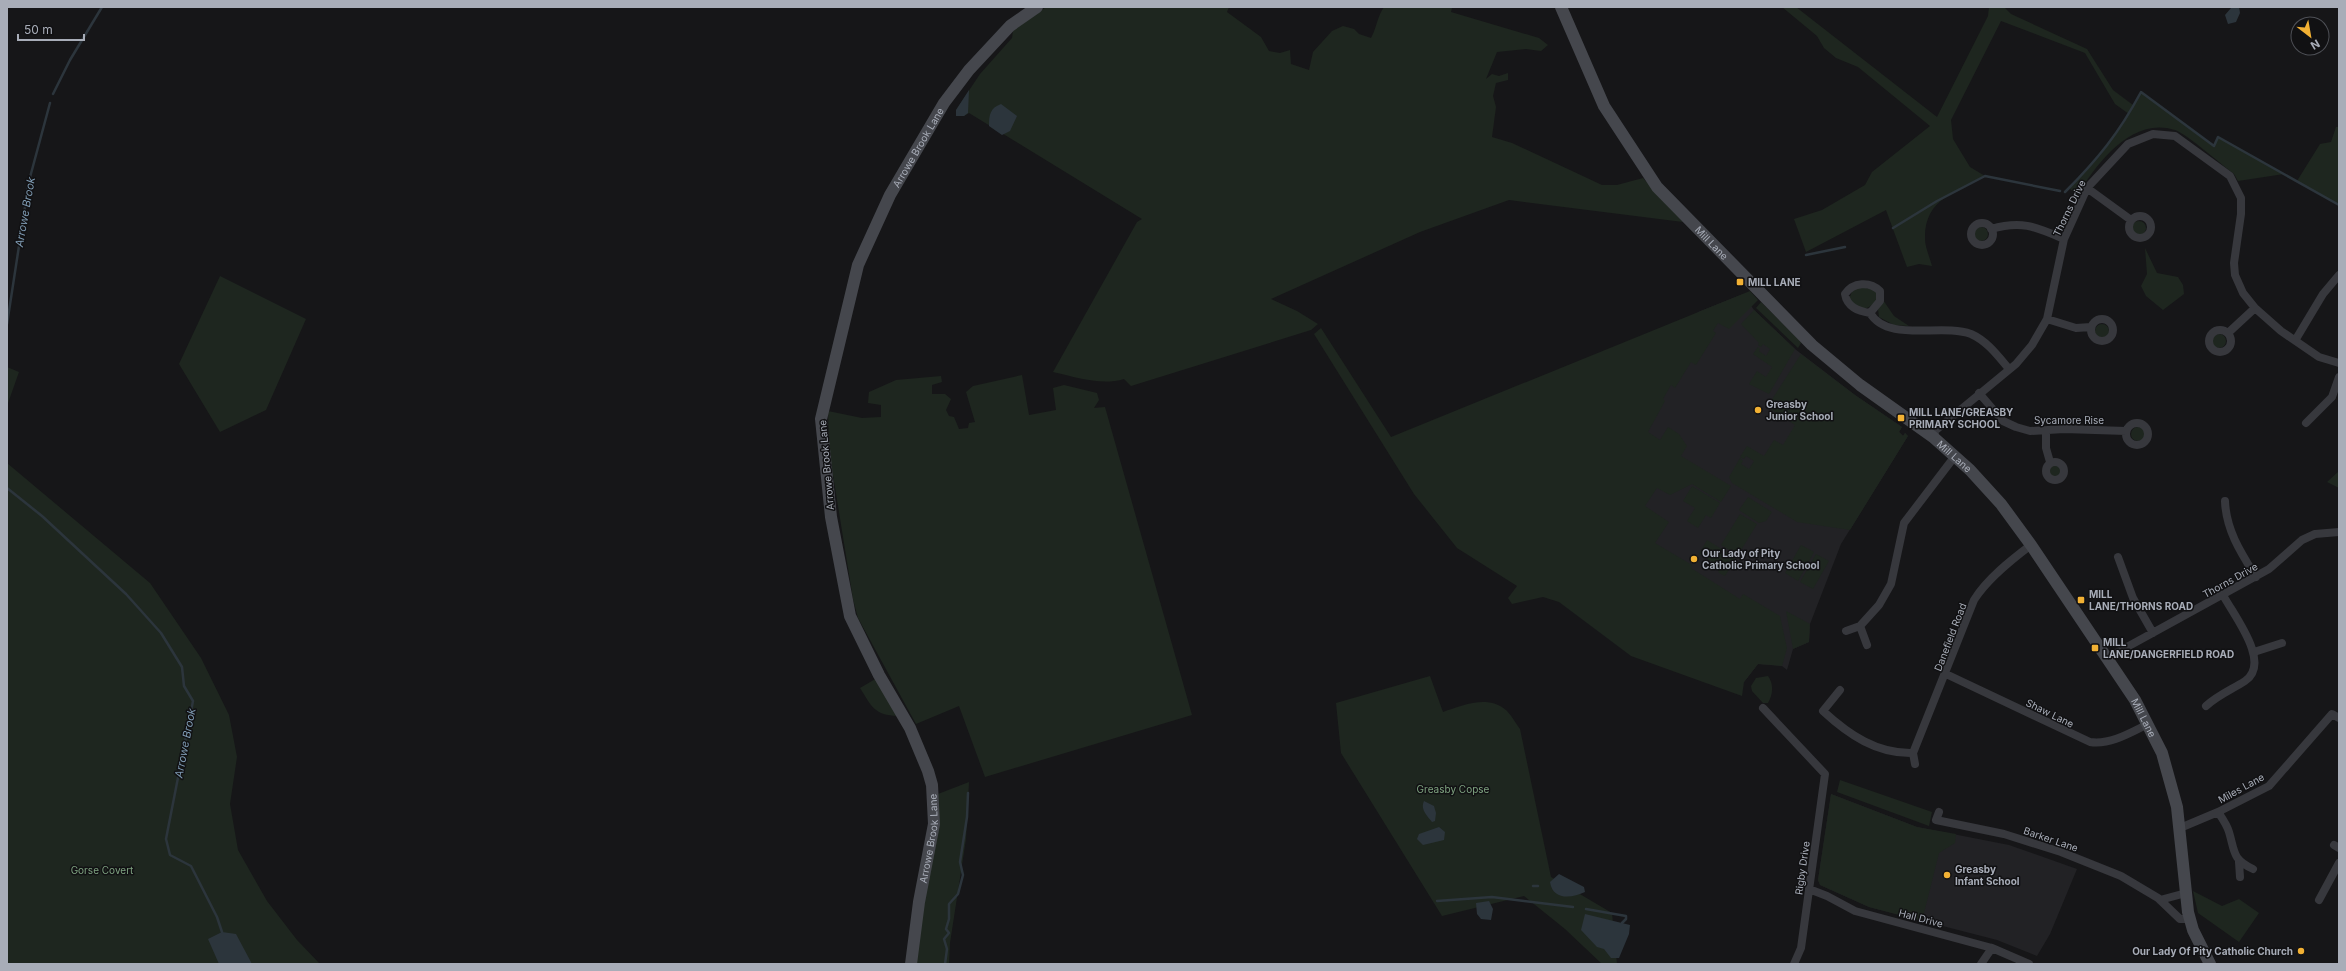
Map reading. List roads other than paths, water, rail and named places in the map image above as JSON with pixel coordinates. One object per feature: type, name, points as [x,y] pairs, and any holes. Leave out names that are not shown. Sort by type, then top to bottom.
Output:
[{"type":"street","name":"Arrowe Brook Lane","points":[[911,964],[918,902],[934,824],[932,785],[928,771],[910,728],[879,675],[850,616],[831,517],[821,419],[858,265],[890,195],[944,103],[969,70],[1010,26],[1037,7]]},
{"type":"street","name":"Mill Lane","points":[[1561,7],[1604,106],[1657,187],[1812,345],[1860,385],[1933,437],[1956,456],[1986,486],[2031,545],[2135,700],[2162,753],[2172,783],[2180,828],[2190,919],[2200,947],[2210,964]]},
{"type":"street","name":"Thorns Drive","points":[[1933,437],[1936,430],[2009,369],[2032,345],[2047,319],[2064,240],[2087,188],[2128,144],[2153,134],[2175,136],[2230,176],[2241,198],[2241,214],[2234,252],[2235,275],[2243,293],[2255,308],[2281,332],[2296,339],[2319,357],[2339,363]]},
{"type":"street","points":[[2087,188],[2131,220]]},
{"type":"street","points":[[1991,228],[2017,223],[2041,230],[2064,240]]},
{"type":"street","points":[[2296,339],[2323,294],[2339,275]]},
{"type":"street","points":[[1870,313],[1880,301],[1880,291],[1867,284],[1860,284],[1848,289],[1845,294],[1849,305],[1857,310],[1870,313],[1879,322],[1895,330],[1948,329],[1972,335],[1989,346],[2009,369]]},
{"type":"street","points":[[2228,333],[2255,308]]},
{"type":"street","points":[[2047,319],[2076,328],[2091,327]]},
{"type":"street","points":[[2306,424],[2332,397],[2339,377]]},
{"type":"street","name":"Sycamore Rise","points":[[1979,394],[2003,421],[2030,431],[2064,429],[2126,432]]},
{"type":"street","points":[[2046,431],[2046,448],[2050,462]]},
{"type":"street","points":[[1846,631],[1860,626],[1879,605],[1891,584],[1904,523],[1956,456]]},
{"type":"street","points":[[2225,501],[2226,515],[2236,546],[2256,577]]},
{"type":"street","name":"Thorns Drive","points":[[2107,658],[2256,577],[2269,569],[2302,540],[2315,534],[2339,532]]},
{"type":"street","name":"Danefield Road","points":[[1913,753],[1979,592],[2016,556],[2031,545]]},
{"type":"street","points":[[2118,558],[2133,598],[2153,633]]},
{"type":"street","points":[[2206,706],[2217,696],[2246,680],[2251,675],[2255,667],[2254,652],[2223,596]]},
{"type":"street","points":[[1860,626],[1867,645]]},
{"type":"street","points":[[2254,652],[2282,643]]},
{"type":"street","name":"Shaw Lane","points":[[1946,674],[2090,742],[2100,744],[2148,724]]},
{"type":"street","points":[[1840,690],[1823,711],[1847,732],[1883,750],[1913,753],[1915,764]]},
{"type":"street","name":"Rigby Drive","points":[[1763,708],[1825,774],[1801,948],[1794,964]]},
{"type":"street","name":"Miles Lane","points":[[2180,828],[2218,812],[2269,786],[2335,716]]},
{"type":"street","name":"Barker Lane","points":[[1939,812],[1936,820],[2004,834],[2061,852],[2121,876],[2142,886],[2160,900],[2180,920],[2190,919]]},
{"type":"street","points":[[2218,812],[2229,831],[2231,847],[2239,862],[2240,876]]},
{"type":"street","points":[[2239,862],[2253,869]]},
{"type":"street","points":[[2319,900],[2339,863]]},
{"type":"street","name":"Hall Drive","points":[[1809,890],[1827,896],[1855,911],[1992,948],[2029,964]]},
{"type":"street","points":[[2160,900],[2186,893]]},
{"type":"street","points":[[1981,964],[1992,948]]},
{"type":"waterway","name":"Arrowe Brook","points":[[53,94],[70,60],[102,7]]},
{"type":"waterway","points":[[2065,192],[2107,145],[2133,107],[2141,92],[2214,146],[2218,137],[2339,205]]},
{"type":"waterway","name":"Arrowe Brook","points":[[7,324],[29,181],[50,103]]},
{"type":"waterway","points":[[1893,228],[1937,201],[1985,176],[2060,191]]},
{"type":"waterway","points":[[1806,255],[1845,247]]},
{"type":"waterway","name":"Arrowe Brook","points":[[7,488],[42,516],[126,594],[161,633],[182,667],[184,686],[193,701],[166,839],[170,855],[191,866],[217,917],[222,932]]},
{"type":"waterway","points":[[945,964],[947,949],[944,939],[949,933],[946,929],[949,919],[949,904],[958,894],[963,875],[960,862],[967,817],[968,793]]},
{"type":"waterway","points":[[1533,886],[1538,886]]},
{"type":"waterway","points":[[1437,901],[1492,897],[1573,907]]},
{"type":"waterway","points":[[1586,909],[1626,916],[1626,919],[1622,923]]},
{"type":"place","name":"MILL LANE","points":[[1740,282]]},
{"type":"place","name":"Greasby Junior School","points":[[1758,410]]},
{"type":"place","name":"MILL LANE/GREASBY PRIMARY SCHOOL","points":[[1901,418]]},
{"type":"place","name":"Our Lady of Pity Catholic Primary School","points":[[1694,559]]},
{"type":"place","name":"MILL LANE/THORNS ROAD","points":[[2081,600]]},
{"type":"place","name":"MILL LANE/DANGERFIELD ROAD","points":[[2095,648]]},
{"type":"place","name":"Greasby Infant School","points":[[1947,875]]},
{"type":"place","name":"Our Lady Of Pity Catholic Church","points":[[2301,951]]},
{"type":"park label","name":"Greasby Copse","points":[[1453,789]]},
{"type":"park label","name":"Gorse Covert","points":[[102,870]]}]
